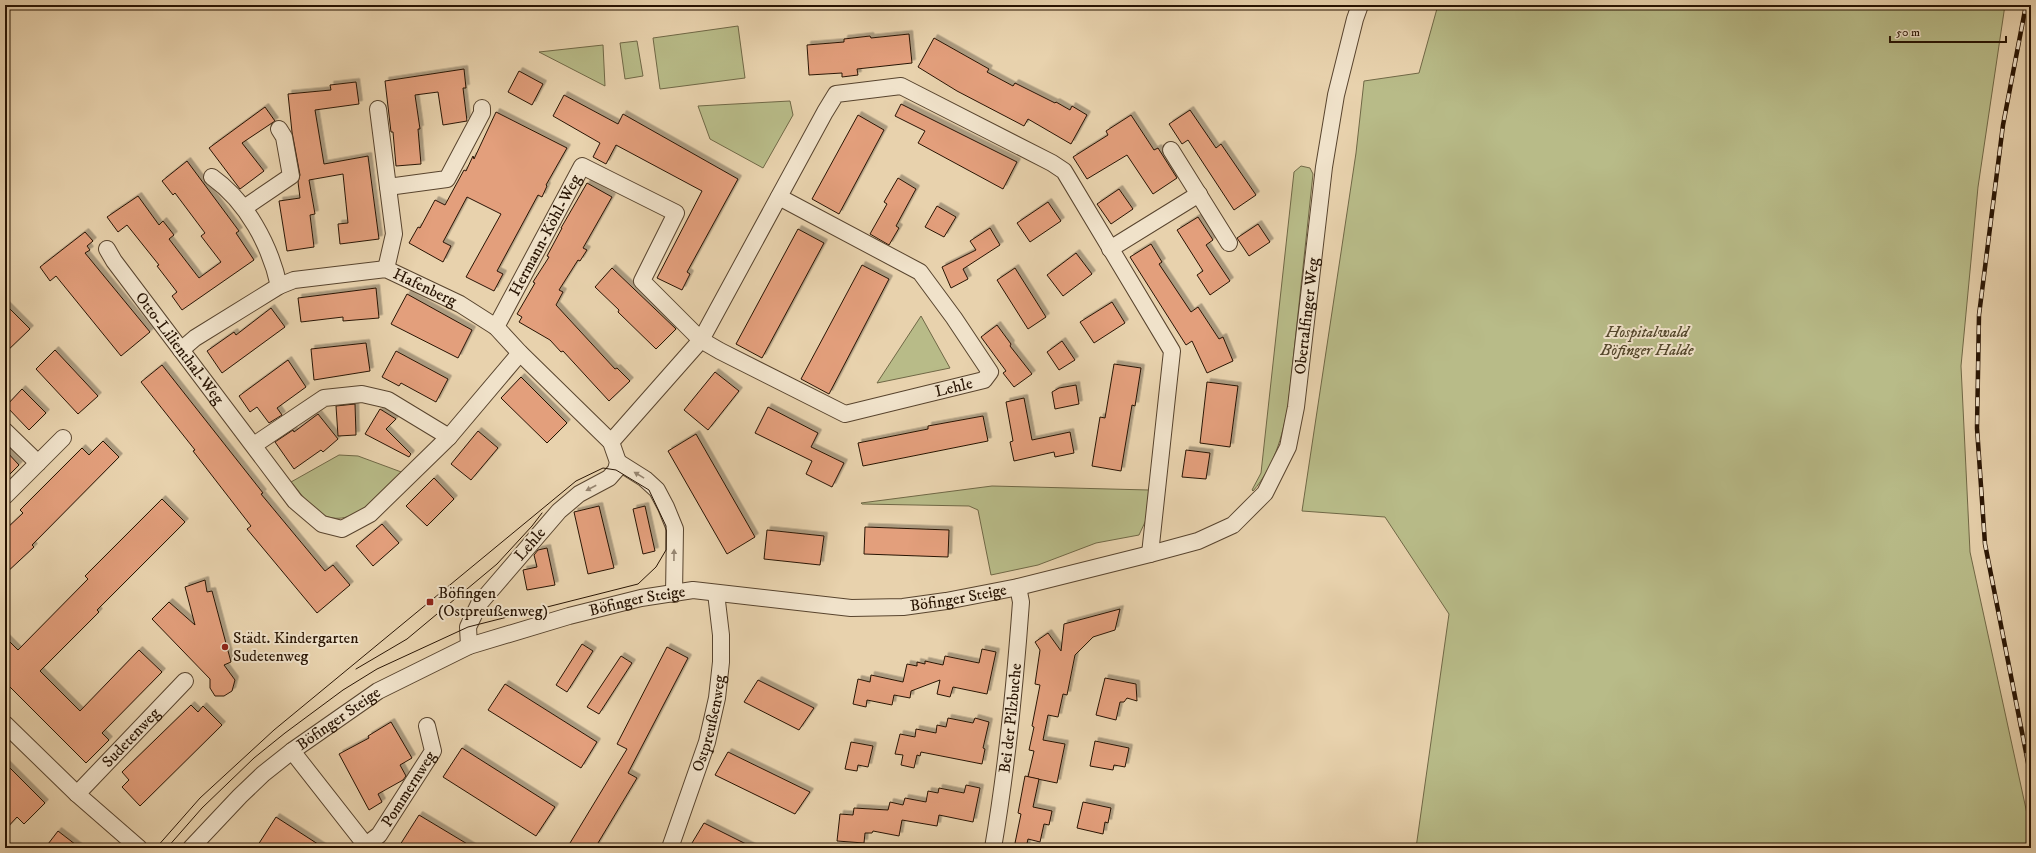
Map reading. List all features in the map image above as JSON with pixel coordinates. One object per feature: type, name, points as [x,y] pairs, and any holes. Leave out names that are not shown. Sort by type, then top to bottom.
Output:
[{"type":"street","name":"Obertalfinger Weg","points":[[1150,554],[1198,541],[1233,525],[1265,493],[1288,447],[1296,407],[1324,167],[1336,95],[1354,19],[1360,5]]},
{"type":"street","points":[[674,594],[675,530],[666,507],[657,490],[645,478],[618,462],[611,442],[701,340],[836,94],[901,86],[1052,163],[1064,171],[1172,351],[1150,554]]},
{"type":"street","points":[[388,187],[447,179],[482,113],[482,108]]},
{"type":"street","points":[[378,109],[394,234],[386,269]]},
{"type":"street","points":[[244,208],[290,176],[284,137],[279,129]]},
{"type":"street","points":[[1170,150],[1229,243]]},
{"type":"street","name":"Hermann-Köhl-Weg","points":[[496,327],[582,166],[676,213],[642,281],[701,340]]},
{"type":"street","points":[[212,177],[224,185],[244,208],[267,246],[279,286]]},
{"type":"street","points":[[1110,249],[1199,194]]},
{"type":"street","name":"Lehle","points":[[701,340],[845,414],[984,380],[990,372],[954,318],[920,272],[779,197]]},
{"type":"street","name":"Otto-Lilienthal-Weg","points":[[107,249],[114,261],[254,445],[295,502],[322,524],[342,529],[370,514],[449,437],[520,354]]},
{"type":"street","name":"Hafenberg","points":[[181,350],[196,338],[279,286],[294,280],[386,269],[460,304],[496,327],[520,354],[611,442]]},
{"type":"street","points":[[254,445],[324,398],[362,394],[388,400],[449,437]]},
{"type":"street","points":[[5,431],[38,463]]},
{"type":"street","points":[[5,496],[63,438]]},
{"type":"street","name":"Lehle","points":[[469,646],[468,627],[479,604],[559,511],[579,494],[609,478],[616,470],[618,462]]},
{"type":"street","name":"Böfinger Steige","points":[[191,848],[240,796],[263,774],[292,751],[378,691],[469,646],[569,616],[641,598],[693,590],[852,608],[903,607],[946,601],[1018,587],[1150,554]]},
{"type":"street","name":"Bei der Pilzbuche","points":[[992,848],[1004,782],[1011,725],[1021,602],[1018,587]]},
{"type":"street","name":"Ostpreußenweg","points":[[670,848],[707,742],[717,698],[721,662],[721,635],[716,593]]},
{"type":"street","name":"Sudetenweg","points":[[77,794],[185,681]]},
{"type":"street","points":[[5,724],[77,794],[139,848]]},
{"type":"street","name":"Pommernweg","points":[[292,751],[367,847],[379,835],[433,751],[427,726]]},
{"type":"green space","name":"Hospitalwald Böfinger Halde","points":[[1438,5],[2005,5],[1978,187],[1961,366],[1970,552],[2031,832],[2031,848],[1416,848],[1449,614],[1385,517],[1302,511],[1356,153],[1364,81],[1419,73]]},
{"type":"green space","points":[[738,26],[745,78],[660,89],[653,38]]},
{"type":"green space","points":[[637,41],[643,76],[625,79],[620,43]]},
{"type":"green space","points":[[603,45],[605,86],[539,52]]},
{"type":"green space","points":[[790,101],[793,115],[763,168],[710,139],[698,106]]},
{"type":"green space","points":[[1301,166],[1310,168],[1313,174],[1288,407],[1280,440],[1272,462],[1253,491],[1252,490],[1261,473],[1294,172]]},
{"type":"green space","points":[[921,316],[950,368],[877,383]]},
{"type":"green space","points":[[339,455],[358,456],[404,473],[376,500],[365,508],[353,515],[342,518],[330,517],[314,509],[291,482]]},
{"type":"green space","points":[[992,486],[1149,490],[1146,520],[1139,535],[1096,543],[1038,565],[991,575],[978,510],[969,506],[861,503]]},
{"type":"building","points":[[909,34],[912,63],[857,69],[858,75],[842,77],[842,73],[809,75],[807,45],[844,42],[844,39],[870,36],[871,38]]},
{"type":"building","points":[[934,38],[989,69],[987,72],[1013,86],[1015,83],[1070,110],[1072,106],[1087,115],[1071,144],[1028,119],[1024,126],[957,91],[918,67]]},
{"type":"building","points":[[464,69],[466,88],[463,88],[467,121],[443,125],[438,92],[415,95],[420,129],[418,129],[421,164],[396,166],[393,132],[391,132],[385,81]]},
{"type":"building","points":[[519,71],[543,84],[532,105],[508,92]]},
{"type":"building","points":[[356,82],[359,104],[315,110],[324,164],[368,156],[379,239],[340,244],[338,224],[348,223],[343,174],[309,180],[315,214],[310,215],[314,247],[287,251],[279,201],[300,198],[298,182],[300,175],[292,132],[288,94],[331,90],[330,85]]},
{"type":"building","points":[[564,95],[618,124],[623,114],[738,179],[687,272],[690,274],[682,290],[657,278],[702,191],[616,145],[606,164],[593,157],[600,143],[553,116]]},
{"type":"building","points":[[901,104],[1017,162],[1003,189],[918,143],[925,131],[895,116]]},
{"type":"building","points":[[265,107],[275,121],[242,143],[264,171],[240,189],[209,148]]},
{"type":"building","points":[[1190,110],[1216,148],[1221,144],[1256,195],[1234,210],[1188,140],[1182,144],[1169,124]]},
{"type":"building","points":[[496,112],[567,148],[546,185],[547,186],[542,197],[538,195],[497,271],[503,274],[494,291],[466,277],[501,214],[467,197],[443,242],[451,246],[443,262],[409,243],[418,227],[420,228],[435,200],[445,205],[464,170],[466,171],[473,156],[474,159]]},
{"type":"building","points":[[858,115],[884,130],[839,214],[812,199]]},
{"type":"building","points":[[1131,115],[1154,150],[1158,148],[1177,178],[1153,194],[1127,155],[1087,179],[1073,157],[1108,135],[1106,131]]},
{"type":"building","points":[[187,161],[239,231],[236,233],[254,260],[182,310],[172,296],[177,292],[157,266],[159,265],[127,225],[118,232],[107,217],[138,196],[159,225],[163,221],[174,235],[169,239],[199,278],[221,262],[201,236],[205,233],[175,193],[173,195],[162,181]]},
{"type":"building","points":[[898,178],[916,189],[896,226],[899,228],[889,245],[870,234],[887,204],[884,202]]},
{"type":"building","points":[[587,183],[612,197],[583,248],[587,250],[580,261],[578,260],[559,290],[563,292],[556,305],[615,369],[617,368],[630,381],[609,401],[563,351],[561,352],[550,340],[519,322],[522,317],[517,314],[535,283],[533,282],[549,257],[547,256],[561,228]]},
{"type":"building","points":[[1119,189],[1133,209],[1111,224],[1097,204]]},
{"type":"building","points":[[1048,202],[1061,221],[1030,242],[1017,223]]},
{"type":"building","points":[[937,206],[956,217],[944,237],[925,227]]},
{"type":"building","points":[[1198,217],[1213,240],[1206,245],[1230,281],[1210,295],[1197,275],[1203,271],[1177,230]]},
{"type":"building","points":[[1258,224],[1270,242],[1249,256],[1237,238]]},
{"type":"building","points":[[990,228],[1000,245],[963,269],[968,279],[951,288],[942,267],[976,250],[970,241]]},
{"type":"building","points":[[798,229],[824,243],[762,358],[736,344]]},
{"type":"building","points":[[85,232],[93,241],[87,246],[90,250],[85,253],[150,332],[121,356],[56,276],[50,281],[40,267]]},
{"type":"building","points":[[1151,244],[1162,262],[1159,264],[1191,312],[1198,307],[1219,339],[1223,337],[1233,361],[1207,373],[1192,341],[1186,345],[1130,257]]},
{"type":"building","points":[[1076,253],[1092,274],[1063,296],[1047,275]]},
{"type":"building","points":[[862,265],[889,279],[829,394],[801,379]]},
{"type":"building","points":[[612,268],[676,329],[656,349],[595,287]]},
{"type":"building","points":[[1015,268],[1046,317],[1028,329],[997,280]]},
{"type":"building","points":[[376,288],[379,318],[343,321],[343,317],[301,322],[298,298]]},
{"type":"building","points":[[407,294],[472,330],[458,358],[391,324]]},
{"type":"building","points":[[1112,302],[1125,323],[1094,343],[1080,322]]},
{"type":"building","points":[[5,304],[30,329],[5,353]]},
{"type":"building","points":[[271,308],[285,327],[222,373],[207,351],[234,332],[236,335]]},
{"type":"building","points":[[997,325],[1011,344],[1010,346],[1032,374],[1014,387],[1003,373],[1006,371],[981,337]]},
{"type":"building","points":[[1062,341],[1075,360],[1059,370],[1047,352]]},
{"type":"building","points":[[366,343],[370,371],[314,380],[311,349]]},
{"type":"building","points":[[55,350],[98,396],[78,414],[36,369]]},
{"type":"building","points":[[396,351],[448,379],[436,402],[401,383],[399,386],[382,377]]},
{"type":"building","points":[[288,360],[306,387],[277,408],[282,415],[269,423],[257,407],[250,412],[239,396]]},
{"type":"building","points":[[1114,364],[1141,368],[1135,406],[1132,405],[1121,471],[1092,466],[1100,417],[1105,418]]},
{"type":"building","points":[[162,365],[263,493],[261,494],[325,571],[333,565],[350,585],[317,613],[247,529],[251,526],[193,451],[195,450],[141,382]]},
{"type":"building","points":[[715,372],[739,391],[708,430],[684,410]]},
{"type":"building","points":[[521,377],[567,423],[547,443],[501,398]]},
{"type":"building","points":[[1207,382],[1238,386],[1230,447],[1200,443]]},
{"type":"building","points":[[1076,385],[1079,404],[1055,409],[1052,392],[1059,388]]},
{"type":"building","points":[[22,389],[46,413],[29,430],[6,406]]},
{"type":"building","points":[[1024,398],[1032,440],[1070,432],[1074,453],[1055,457],[1054,452],[1014,461],[1010,442],[1013,441],[1006,402]]},
{"type":"building","points":[[355,404],[356,435],[338,436],[336,406]]},
{"type":"building","points":[[768,407],[818,433],[811,447],[844,463],[832,487],[806,474],[812,461],[755,433]]},
{"type":"building","points":[[380,409],[396,419],[386,429],[411,454],[409,457],[365,434]]},
{"type":"building","points":[[318,414],[338,439],[323,452],[321,450],[294,469],[275,442],[293,430],[294,432]]},
{"type":"building","points":[[983,416],[988,441],[863,466],[858,443],[928,429],[928,426]]},
{"type":"building","points":[[478,431],[498,448],[471,480],[451,464]]},
{"type":"building","points":[[696,434],[755,537],[727,554],[668,451]]},
{"type":"building","points":[[103,441],[119,457],[32,545],[34,547],[5,574],[5,530],[23,513],[20,510],[82,448],[89,455]]},
{"type":"building","points":[[5,450],[19,465],[5,479]]},
{"type":"building","points":[[1186,450],[1210,453],[1206,479],[1182,477]]},
{"type":"building","points":[[434,478],[454,499],[427,526],[406,506]]},
{"type":"building","points":[[162,499],[185,522],[97,610],[99,612],[40,671],[80,711],[139,650],[162,672],[102,733],[109,740],[86,763],[5,682],[5,637],[18,650],[88,579],[85,576]]},
{"type":"building","points":[[599,506],[614,568],[588,574],[574,512]]},
{"type":"building","points":[[645,506],[655,551],[643,554],[633,509]]},
{"type":"building","points":[[382,524],[399,543],[373,566],[356,546]]},
{"type":"building","points":[[865,527],[949,530],[948,557],[864,554]]},
{"type":"building","points":[[767,530],[824,536],[820,565],[764,559]]},
{"type":"building","points":[[547,548],[555,585],[527,590],[523,570],[537,567],[534,555],[538,550]]},
{"type":"building","points":[[205,580],[207,592],[212,591],[231,662],[224,665],[235,680],[232,691],[224,696],[215,696],[210,688],[210,679],[152,619],[169,602],[195,625],[185,587]]},
{"type":"building","points":[[1120,609],[1115,630],[1093,637],[1075,655],[1067,695],[1063,694],[1058,717],[1048,715],[1043,740],[1065,744],[1057,783],[1028,777],[1034,751],[1029,750],[1034,727],[1032,726],[1040,685],[1035,684],[1040,650],[1035,642],[1048,633],[1061,651],[1064,624]]},
{"type":"building","points":[[582,644],[593,651],[567,692],[556,685]]},
{"type":"building","points":[[667,647],[688,658],[628,773],[637,778],[595,848],[567,848],[627,749],[617,744]]},
{"type":"building","points":[[982,649],[996,652],[987,694],[953,687],[950,697],[937,694],[940,680],[911,691],[910,698],[894,695],[892,705],[867,700],[866,707],[853,704],[858,679],[870,682],[871,675],[903,682],[907,664],[917,666],[917,662],[925,664],[925,661],[943,665],[945,656],[979,663]]},
{"type":"building","points":[[621,656],[632,663],[599,714],[587,707]]},
{"type":"building","points":[[1105,678],[1136,684],[1137,701],[1127,698],[1124,702],[1120,702],[1116,720],[1096,715]]},
{"type":"building","points":[[758,680],[814,708],[799,730],[744,702]]},
{"type":"building","points":[[505,684],[597,742],[581,768],[488,710]]},
{"type":"building","points":[[191,705],[198,712],[203,706],[222,725],[140,806],[122,787],[129,780],[122,772]]},
{"type":"building","points":[[948,718],[973,723],[975,718],[989,722],[983,748],[985,749],[982,764],[921,752],[920,756],[917,755],[914,768],[901,765],[903,755],[895,754],[900,734],[915,737],[916,729],[936,733],[937,725],[946,727]]},
{"type":"building","points":[[391,722],[412,758],[400,765],[406,776],[403,780],[378,794],[382,802],[369,810],[339,754],[369,738],[368,736]]},
{"type":"building","points":[[1095,741],[1129,748],[1125,767],[1114,765],[1113,770],[1090,766]]},
{"type":"building","points":[[851,742],[873,746],[868,767],[858,765],[857,771],[845,769]]},
{"type":"building","points":[[462,748],[555,807],[536,836],[443,777]]},
{"type":"building","points":[[728,752],[810,792],[795,814],[715,775]]},
{"type":"building","points":[[5,763],[45,803],[24,824],[17,817],[5,830]]},
{"type":"building","points":[[1025,776],[1039,779],[1033,807],[1052,811],[1049,825],[1044,824],[1040,842],[1028,839],[1026,848],[1014,848],[1021,814],[1018,813]]},
{"type":"building","points":[[966,785],[980,788],[973,822],[939,815],[937,826],[902,820],[899,836],[873,831],[872,833],[865,833],[864,843],[837,841],[840,814],[853,815],[854,808],[888,810],[890,802],[903,805],[905,798],[926,802],[928,791],[938,793],[939,788],[964,793]]},
{"type":"building","points":[[1083,802],[1111,808],[1108,823],[1105,822],[1103,834],[1077,828]]},
{"type":"building","points":[[419,815],[474,848],[398,848]]},
{"type":"building","points":[[276,817],[324,848],[256,848]]},
{"type":"building","points":[[704,823],[754,848],[689,848]]},
{"type":"building","points":[[58,831],[80,848],[45,848]]},
{"type":"tram line","points":[[156,848],[200,798],[274,730],[576,481],[603,468],[616,470],[649,490],[666,526],[666,550],[656,567],[638,584],[468,627],[377,669],[343,690],[254,758],[202,808],[167,848]]},
{"type":"tram line","points":[[356,669],[407,639],[497,564],[542,513]]},
{"type":"railway","points":[[2026,5],[2003,125],[1979,315],[1977,428],[1985,544],[2031,778]]},
{"type":"place","name":"Böfingen (Ostpreußenweg)","points":[[430,602]]},
{"type":"place","name":"Städt. Kindergarten Sudetenweg","points":[[225,647]]}]
